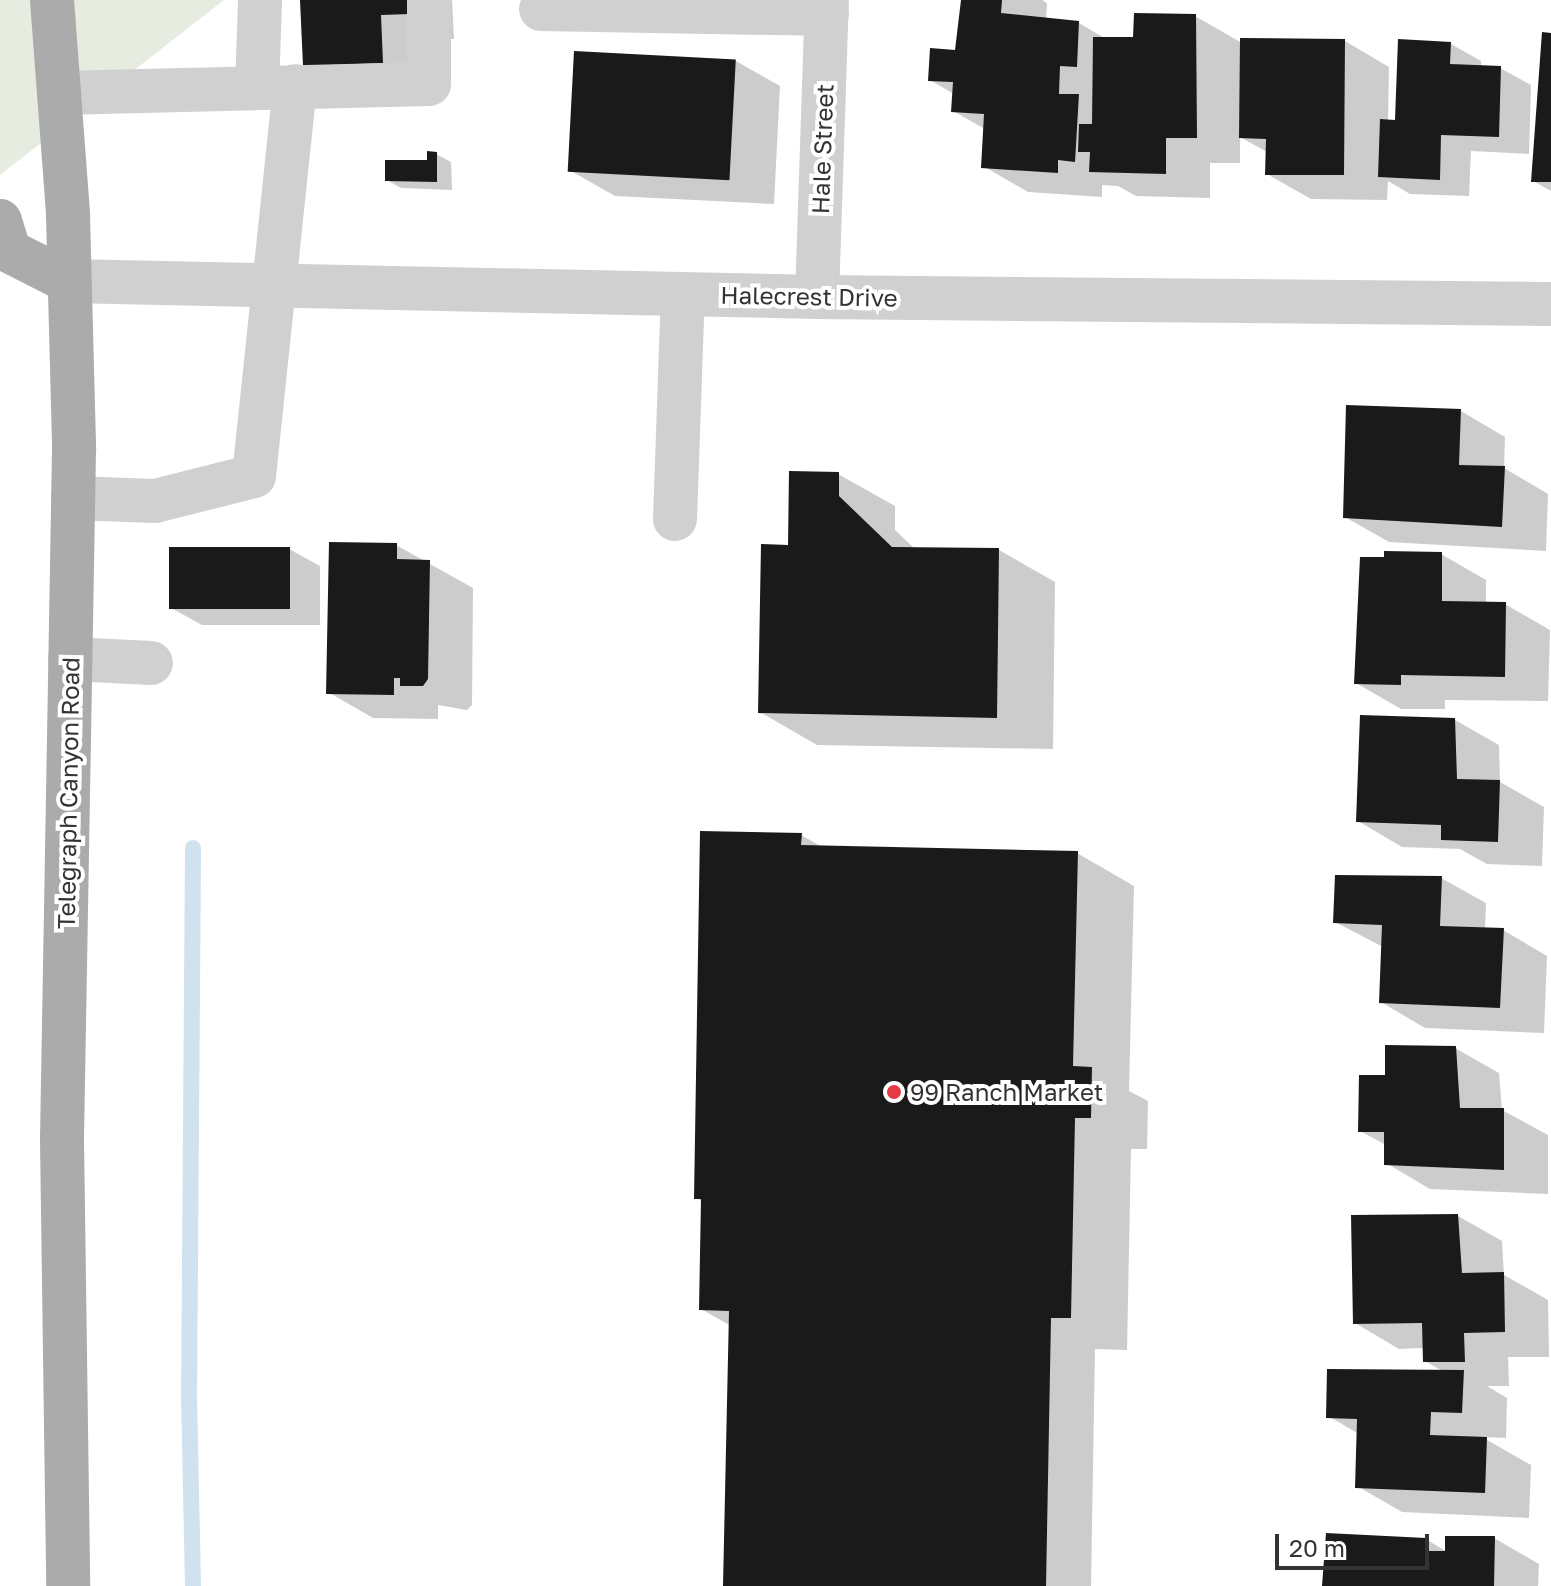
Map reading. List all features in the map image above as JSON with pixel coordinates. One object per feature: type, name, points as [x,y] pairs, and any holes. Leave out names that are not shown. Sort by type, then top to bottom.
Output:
[{"type":"main road","name":"Telegraph Canyon Road","points":[[52,0],[68,281],[73,498],[62,1139],[68,1586]]},
{"type":"main road","points":[[0,221],[9,251],[68,281]]},
{"type":"street","points":[[73,498],[155,501],[254,476],[268,365],[276,87],[260,0]]},
{"type":"street","points":[[59,93],[429,84],[429,0]]},
{"type":"street","points":[[541,9],[827,7]]},
{"type":"street","name":"Hale Street","points":[[817,297],[827,7]]},
{"type":"street","name":"Halecrest Drive","points":[[68,281],[271,288],[817,297],[1551,304]]},
{"type":"street","points":[[675,519],[683,294]]},
{"type":"street","points":[[70,659],[151,663]]},
{"type":"shaded area","points":[[0,0],[224,0],[0,175]]},
{"type":"building","points":[[300,0],[410,0],[410,14],[381,15],[383,63],[303,66]]},
{"type":"building","points":[[961,0],[1002,0],[1001,13],[1079,21],[1077,67],[1060,66],[1059,94],[1079,94],[1075,162],[1058,160],[1058,173],[981,168],[984,114],[951,112],[953,82],[928,81],[930,48],[955,50]]},
{"type":"building","points":[[1134,13],[1196,14],[1197,138],[1166,138],[1166,174],[1089,172],[1090,152],[1078,152],[1079,124],[1092,124],[1093,37],[1133,37]]},
{"type":"building","points":[[1542,32],[1551,33],[1551,182],[1531,182]]},
{"type":"building","points":[[1240,38],[1345,39],[1344,175],[1265,175],[1266,139],[1239,138]]},
{"type":"building","points":[[1398,39],[1451,42],[1450,64],[1501,66],[1499,137],[1441,135],[1440,180],[1378,177],[1380,119],[1395,120]]},
{"type":"building","points":[[574,51],[736,59],[729,180],[568,172]]},
{"type":"building","points":[[427,151],[437,152],[437,182],[385,181],[385,160],[427,160]]},
{"type":"building","points":[[1346,405],[1461,409],[1459,465],[1505,466],[1502,527],[1343,518]]},
{"type":"building","points":[[789,471],[839,472],[839,496],[892,547],[999,548],[997,718],[758,713],[761,544],[788,545]]},
{"type":"building","points":[[329,542],[397,543],[397,559],[430,560],[428,679],[423,686],[400,686],[400,678],[394,678],[394,695],[326,694]]},
{"type":"building","points":[[169,547],[290,547],[290,609],[169,609]]},
{"type":"building","points":[[1384,551],[1442,552],[1442,601],[1506,602],[1505,677],[1401,675],[1401,685],[1354,684],[1360,557],[1384,557]]},
{"type":"building","points":[[1360,715],[1455,718],[1457,779],[1500,780],[1498,842],[1441,840],[1441,825],[1356,822]]},
{"type":"building","name":"99 Ranch Market","points":[[700,831],[802,833],[801,845],[1078,851],[1073,1066],[1092,1067],[1091,1118],[1075,1118],[1071,1318],[1051,1318],[1046,1586],[723,1586],[729,1311],[699,1310],[701,1199],[694,1199]]},
{"type":"building","points":[[1335,875],[1442,876],[1440,926],[1504,928],[1500,1008],[1379,1003],[1382,925],[1333,923]]},
{"type":"building","points":[[1385,1045],[1456,1046],[1460,1108],[1504,1108],[1504,1170],[1384,1165],[1384,1132],[1358,1132],[1359,1075],[1385,1075]]},
{"type":"building","points":[[1458,1214],[1462,1273],[1504,1272],[1505,1332],[1464,1333],[1465,1362],[1423,1362],[1422,1323],[1353,1324],[1351,1215]]},
{"type":"building","points":[[1327,1369],[1464,1370],[1462,1413],[1431,1412],[1430,1435],[1487,1437],[1485,1493],[1355,1488],[1357,1419],[1326,1418]]},
{"type":"building","points":[[1326,1533],[1426,1538],[1426,1551],[1445,1551],[1445,1536],[1495,1536],[1494,1586],[1322,1586]]},
{"type":"waterway","points":[[193,848],[189,1399],[193,1586]]},
{"type":"place","name":"99 Ranch Market","points":[[894,1092]]}]
